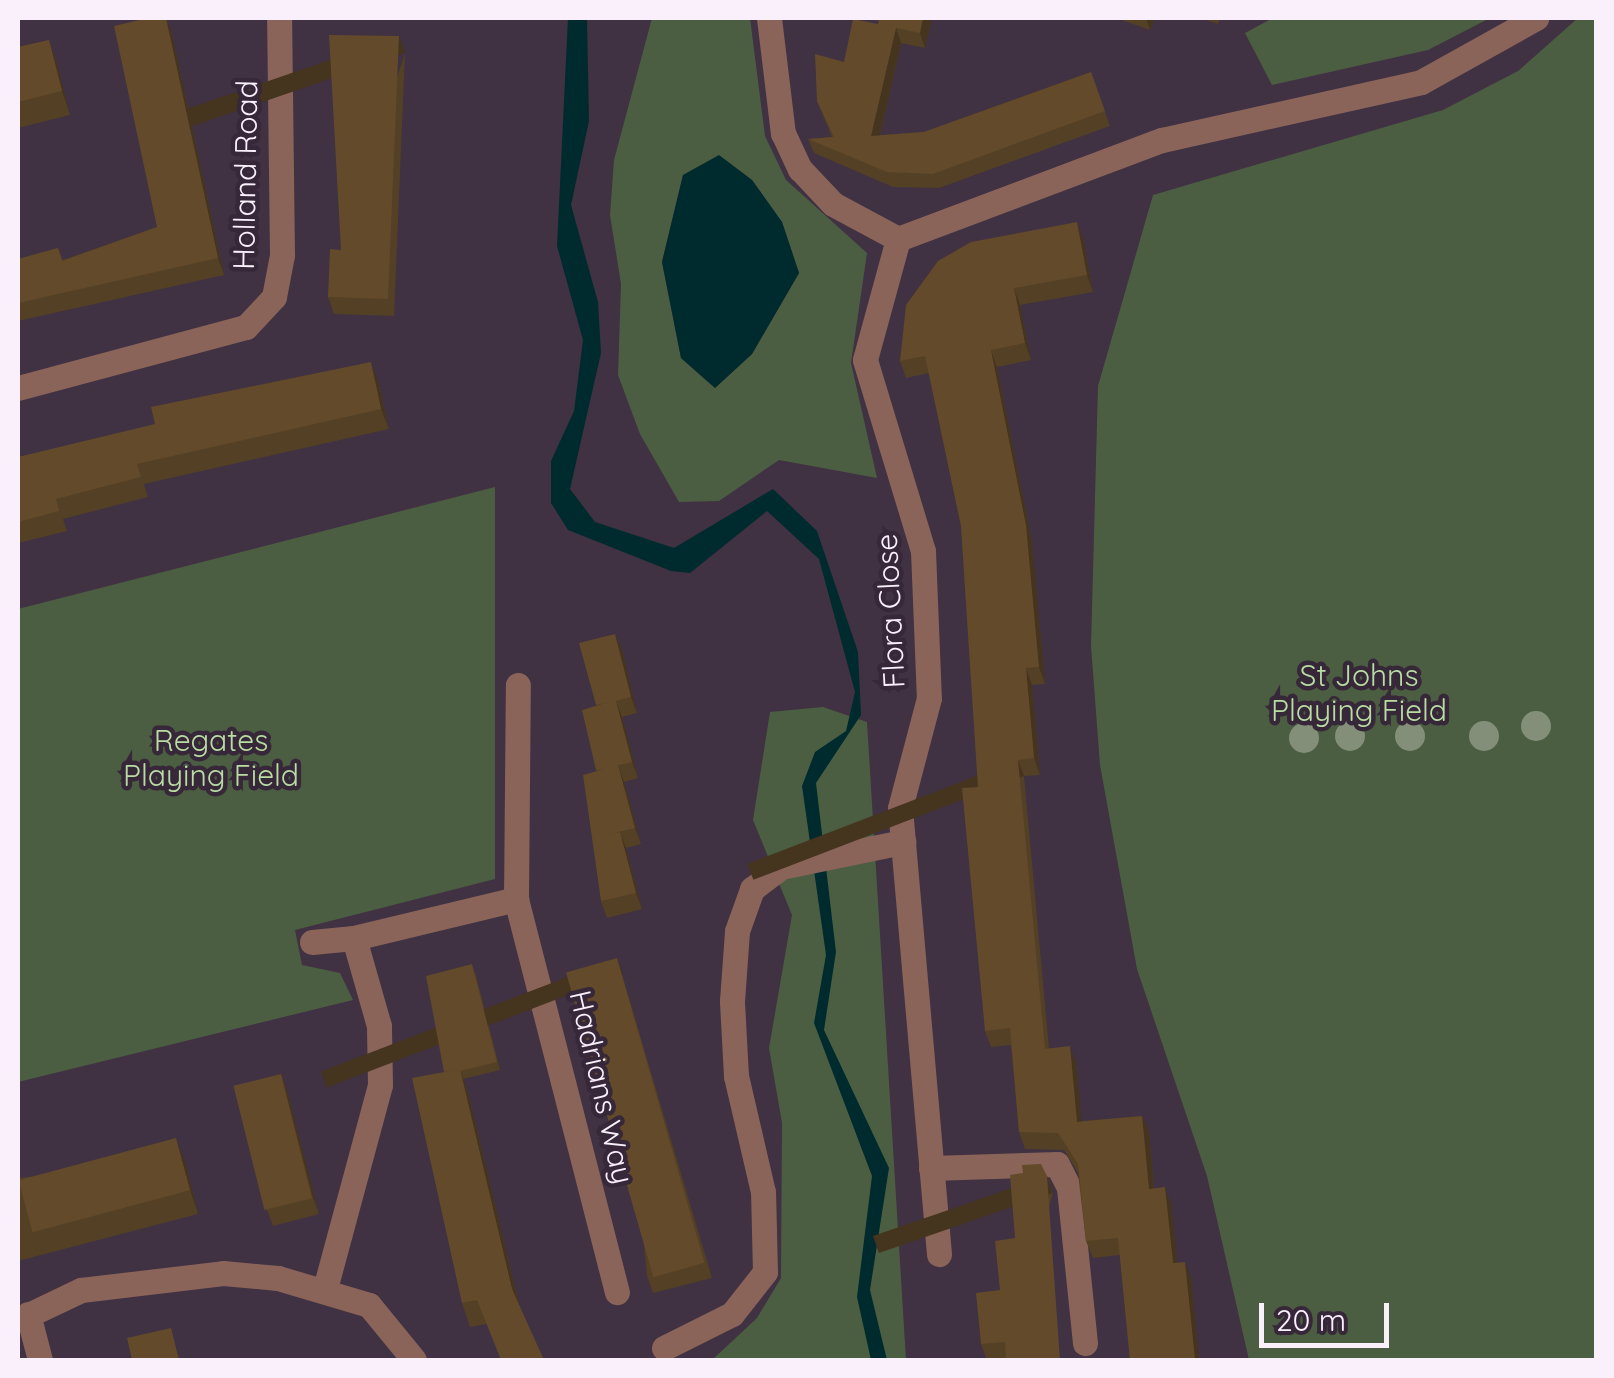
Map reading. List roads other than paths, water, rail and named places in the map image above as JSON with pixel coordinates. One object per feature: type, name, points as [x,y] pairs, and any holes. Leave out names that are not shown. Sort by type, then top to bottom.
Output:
[{"type":"street","name":"Holland Road","points":[[18,388],[246,327],[274,297],[282,255],[279,18]]},
{"type":"street","points":[[769,18],[784,133],[800,169],[833,204],[898,239],[1162,140],[1420,82],[1536,18]]},
{"type":"street","name":"Flora Close","points":[[898,239],[865,360],[923,552],[930,677],[902,780],[903,842],[939,1254]]},
{"type":"street","name":"Hadrians Way","points":[[518,685],[516,899],[617,1292]]},
{"type":"street","points":[[664,1348],[732,1314],[765,1272],[762,1192],[736,1076],[732,1001],[736,932],[752,889],[781,867],[903,842]]},
{"type":"street","points":[[312,942],[354,938],[516,899]]},
{"type":"street","points":[[326,1285],[380,1085],[380,1026],[354,938]]},
{"type":"street","points":[[931,1168],[1057,1164],[1069,1188],[1085,1343]]},
{"type":"street","points":[[40,1360],[23,1317],[80,1290],[172,1276],[326,1285],[369,1305],[414,1360]]},
{"type":"park label","name":"St Johns Playing Field","points":[[1359,692]]},
{"type":"park label","name":"Regates Playing Field","points":[[211,757]]}]
